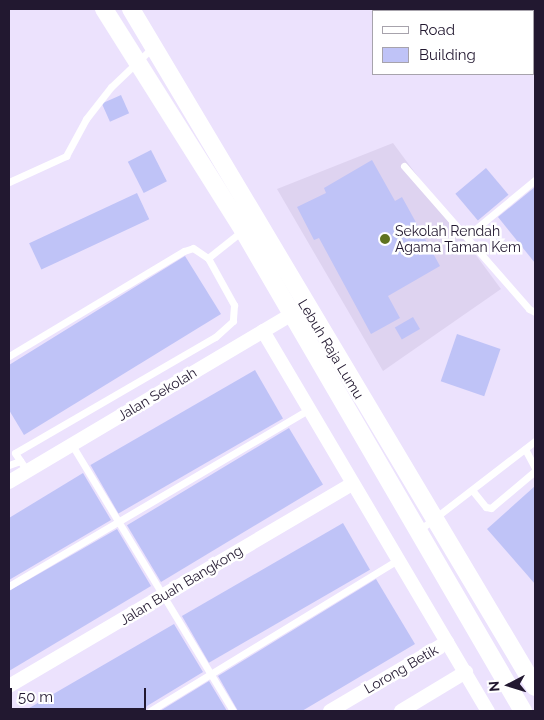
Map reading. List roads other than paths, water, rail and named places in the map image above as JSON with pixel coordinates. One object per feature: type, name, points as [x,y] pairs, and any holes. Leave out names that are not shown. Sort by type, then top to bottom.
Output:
[{"type":"street","name":"Lebuh Raja Lumu","points":[[104,9],[138,60],[243,230],[299,310],[433,519],[535,687]]},
{"type":"street","name":"Lebuh Raja Lumu","points":[[131,9],[299,310],[417,531],[523,711]]},
{"type":"street","name":"Jalan Sekolah","points":[[9,482],[24,466],[72,446],[299,310]]},
{"type":"street","points":[[263,331],[488,711]]},
{"type":"street","name":"Jalan Buah Bangkong","points":[[9,686],[353,483]]},
{"type":"street","name":"Lorong Betik","points":[[330,711],[447,642]]},
{"type":"street","points":[[401,711],[466,672]]},
{"type":"lane","points":[[9,182],[66,156],[86,120],[138,60],[152,48]]},
{"type":"lane","points":[[404,166],[529,309],[535,312]]},
{"type":"lane","points":[[467,236],[535,180]]},
{"type":"lane","points":[[208,258],[243,230]]},
{"type":"lane","points":[[9,356],[184,250],[193,248],[208,258],[234,305],[233,321],[225,330],[12,454],[24,466]]},
{"type":"lane","points":[[9,586],[310,408]]},
{"type":"lane","points":[[417,531],[535,441]]},
{"type":"lane","points":[[72,446],[233,711]]},
{"type":"lane","points":[[472,490],[486,507],[491,508],[535,470],[525,449]]},
{"type":"lane","points":[[9,465],[24,466]]},
{"type":"lane","points":[[150,711],[397,560]]},
{"type":"place","name":"Sekolah Rendah Agama Taman Kem","points":[[385,239]]}]
